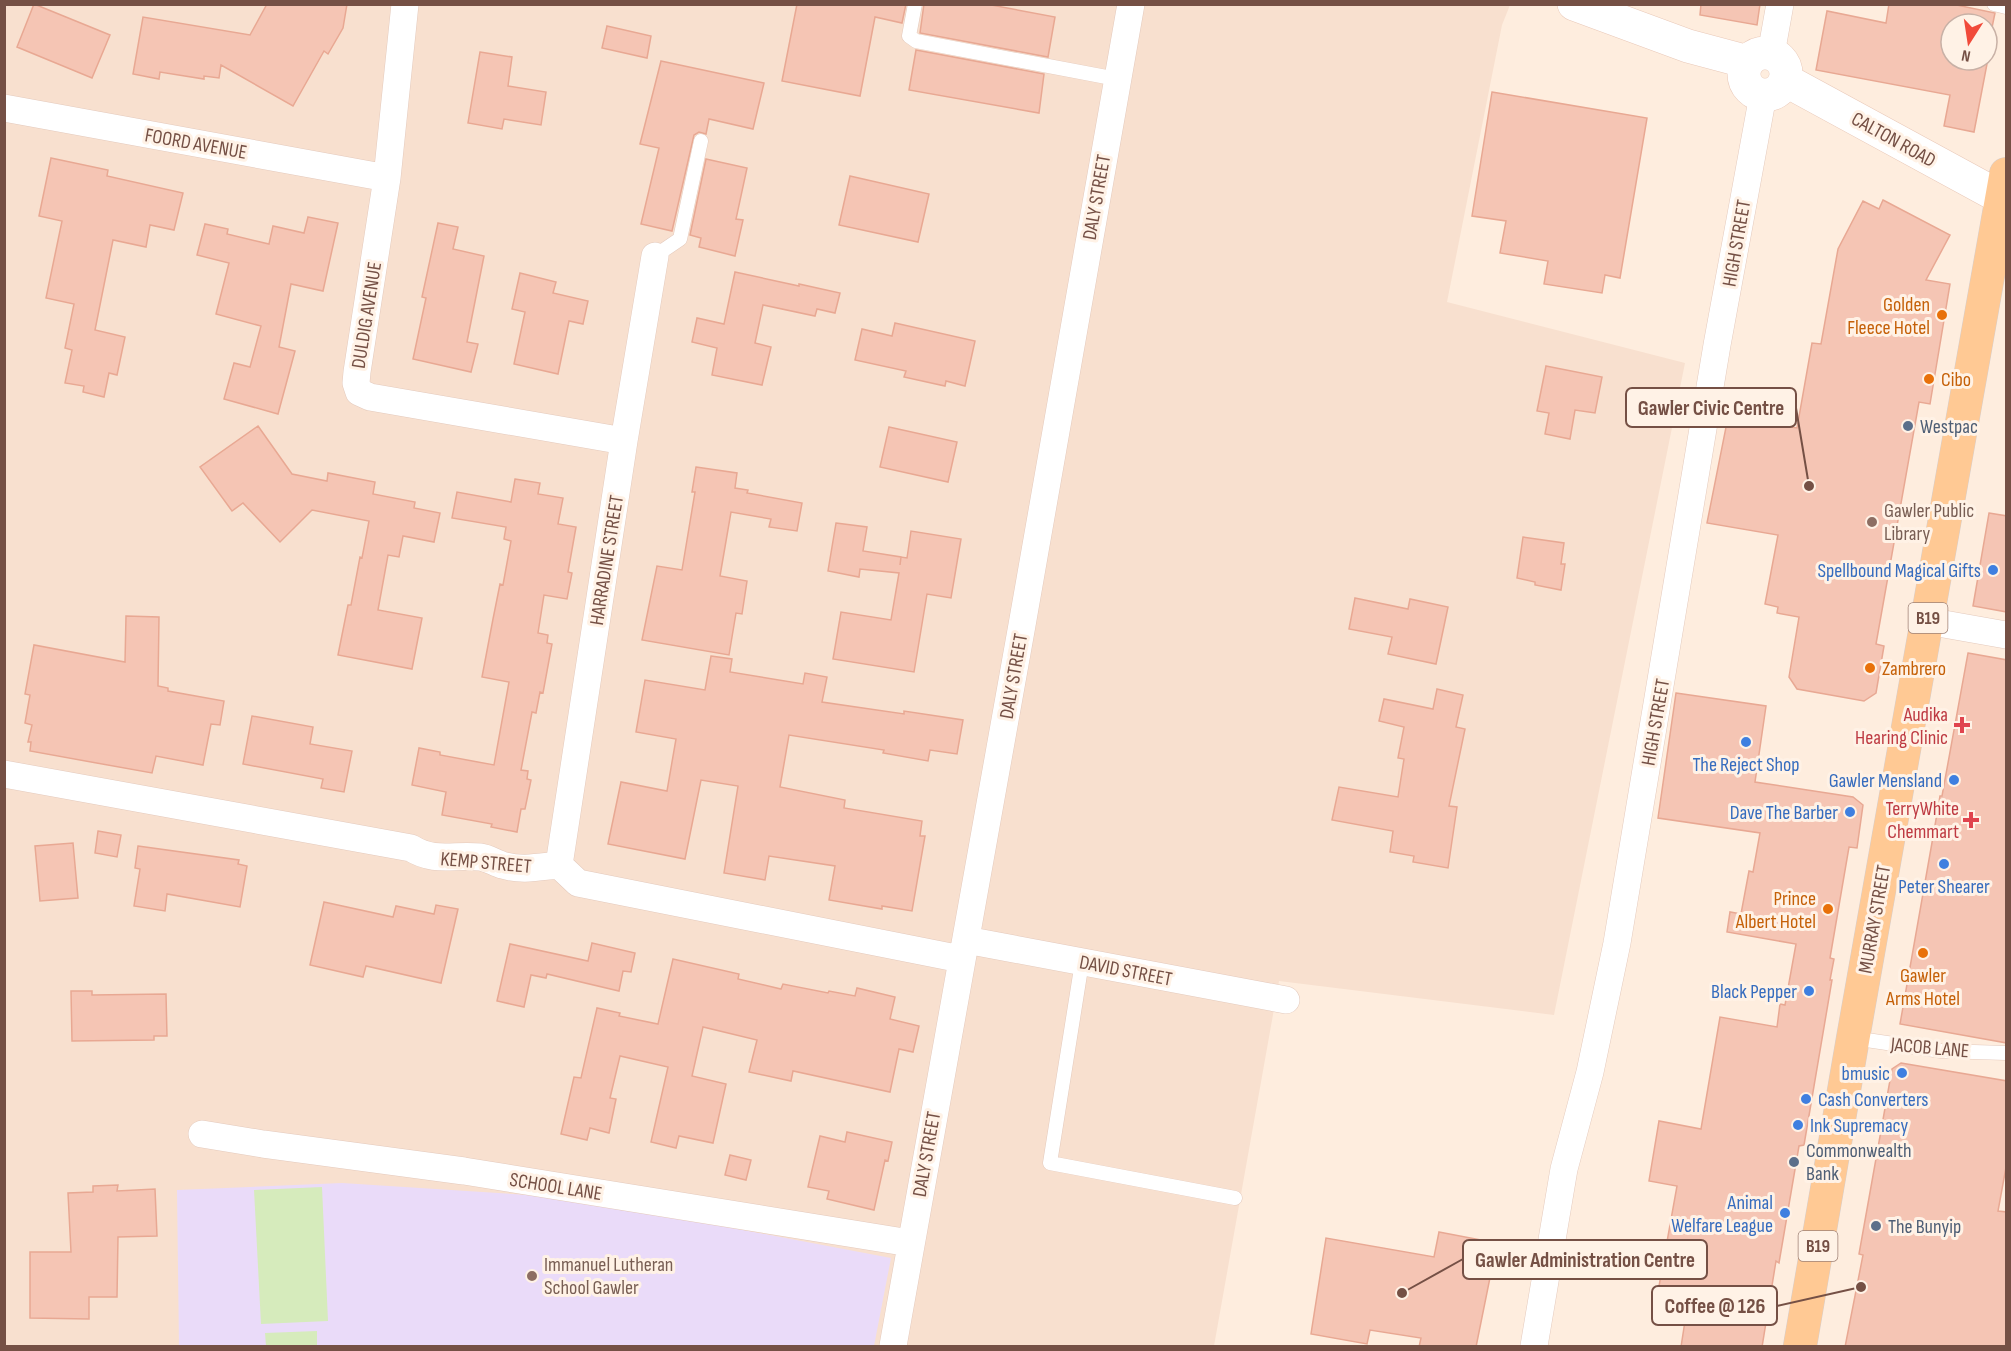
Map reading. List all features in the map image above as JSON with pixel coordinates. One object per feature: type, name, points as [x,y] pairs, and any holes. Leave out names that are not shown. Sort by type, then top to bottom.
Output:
[{"type":"main road","name":"CALTON ROAD","points":[[1574,4],[1767,73],[2004,186]]},
{"type":"main road","name":"MURRAY STREET","points":[[1800,1347],[1927,621],[1998,276],[2004,186]]},
{"type":"street","name":"DULDIG AVENUE","points":[[405,4],[387,178],[357,372],[356,383],[359,392],[370,397],[624,441]]},
{"type":"street","name":"DALY STREET","points":[[893,1347],[1131,4]]},
{"type":"street","name":"HIGH STREET","points":[[1534,1347],[1564,1169],[1590,1072],[1617,943],[1717,345],[1780,4]]},
{"type":"street","name":"FOORD AVENUE","points":[[4,108],[387,178]]},
{"type":"street","name":"HARRADINE STREET","points":[[559,865],[624,441],[655,256]]},
{"type":"street","points":[[1927,621],[2007,635]]},
{"type":"street","name":"KEMP STREET","points":[[4,774],[411,848],[422,855],[436,858],[461,856],[483,858],[504,866],[524,869],[559,865],[578,883],[963,950]]},
{"type":"street","name":"DAVID STREET","points":[[963,950],[1082,962],[1286,1000]]},
{"type":"street","name":"SCHOOL LANE","points":[[202,1134],[464,1171],[910,1243]]},
{"type":"lane","points":[[915,4],[909,36],[916,41],[1117,79]]},
{"type":"lane","points":[[1994,4],[2007,7]]},
{"type":"lane","points":[[655,256],[680,239],[701,141]]},
{"type":"lane","points":[[1082,962],[1050,1163],[1235,1198]]},
{"type":"lane","name":"JACOB LANE","points":[[1853,1038],[1941,1051],[2007,1053]]},
{"type":"shaded area","points":[[5,5],[1510,5],[1502,25],[1447,302],[1685,363],[1554,1015],[1279,981],[1214,1346],[5,1346]]},
{"type":"shaded area","name":"Immanuel Lutheran School Gawler","points":[[342,1183],[575,1198],[891,1258],[874,1346],[179,1346],[177,1190]]},
{"type":"green space","points":[[322,1187],[328,1321],[261,1324],[254,1190]]},
{"type":"green space","points":[[317,1331],[317,1346],[266,1346],[265,1333]]},
{"type":"building","points":[[34,4],[110,35],[92,78],[17,47]]},
{"type":"building","points":[[267,4],[347,4],[343,28],[328,54],[324,51],[293,106],[221,65],[219,78],[204,76],[204,79],[160,72],[159,79],[133,74],[143,17],[250,35]]},
{"type":"building","points":[[797,4],[906,4],[902,23],[875,17],[860,96],[782,81]]},
{"type":"building","points":[[924,4],[986,4],[1055,17],[1048,57],[920,33]]},
{"type":"building","points":[[1701,4],[1760,4],[1757,25],[1700,15]]},
{"type":"building","points":[[1889,4],[1952,4],[1990,12],[1939,12],[1939,72],[1985,72],[1974,132],[1944,126],[1950,95],[1816,70],[1827,11],[1886,23]]},
{"type":"building","points":[[607,26],[651,36],[647,58],[602,48]]},
{"type":"building","points":[[916,50],[1044,74],[1039,113],[909,90]]},
{"type":"building","points":[[480,52],[512,57],[508,86],[546,92],[541,125],[504,119],[502,129],[468,123]]},
{"type":"building","points":[[661,61],[764,83],[753,129],[709,119],[706,134],[699,132],[694,135],[672,231],[641,224],[659,148],[640,144]]},
{"type":"building","points":[[1492,92],[1647,118],[1620,278],[1605,275],[1602,293],[1544,284],[1548,261],[1500,253],[1506,221],[1472,216]]},
{"type":"building","points":[[51,158],[108,170],[107,176],[183,193],[174,230],[150,225],[146,247],[113,240],[95,330],[125,337],[117,375],[109,373],[104,397],[83,392],[84,386],[65,383],[72,350],[65,348],[74,304],[46,298],[62,221],[39,216]]},
{"type":"building","points":[[706,159],[747,168],[736,219],[743,220],[735,256],[699,247],[701,238],[690,235]]},
{"type":"building","points":[[850,176],[929,194],[918,242],[839,225]]},
{"type":"building","points":[[1883,200],[1950,235],[1926,280],[1950,284],[1930,404],[1919,402],[1876,644],[1884,646],[1876,693],[1864,701],[1797,689],[1789,677],[1799,617],[1777,613],[1778,607],[1765,604],[1778,535],[1707,523],[1728,417],[1797,428],[1812,343],[1821,344],[1838,249],[1863,201],[1879,209]]},
{"type":"building","points":[[308,217],[338,223],[323,291],[291,284],[279,347],[295,351],[278,414],[224,399],[234,363],[250,367],[261,326],[216,314],[229,263],[197,255],[205,224],[228,229],[227,234],[269,244],[273,226],[304,233]]},
{"type":"building","points":[[438,223],[458,227],[453,249],[484,256],[467,342],[478,344],[471,372],[413,359],[426,298],[422,297]]},
{"type":"building","points":[[735,272],[840,293],[835,313],[817,309],[815,316],[763,305],[755,343],[771,347],[762,385],[712,375],[717,348],[692,342],[697,318],[724,324]]},
{"type":"building","points":[[520,273],[556,282],[553,293],[588,301],[583,324],[569,321],[558,374],[514,364],[525,312],[512,309]]},
{"type":"building","points":[[895,323],[975,341],[965,386],[946,381],[945,386],[904,377],[906,371],[855,360],[862,329],[892,336]]},
{"type":"building","points":[[1546,366],[1602,377],[1595,413],[1575,410],[1570,439],[1545,434],[1549,413],[1537,411]]},
{"type":"building","points":[[258,426],[292,474],[327,481],[328,473],[375,482],[373,494],[415,502],[414,508],[440,513],[434,542],[403,536],[399,557],[388,555],[378,610],[422,618],[412,669],[338,655],[369,521],[312,510],[280,542],[243,503],[232,511],[200,467]]},
{"type":"building","points":[[889,427],[957,442],[948,482],[880,467]]},
{"type":"building","points":[[696,467],[737,473],[735,488],[748,490],[747,493],[802,503],[797,531],[769,527],[771,519],[731,512],[720,576],[747,581],[742,614],[736,613],[729,655],[642,640],[657,566],[682,570],[695,492],[692,492]]},
{"type":"building","points":[[515,479],[540,483],[538,494],[563,498],[558,524],[576,527],[568,572],[572,573],[567,599],[544,595],[538,633],[548,635],[547,643],[552,644],[543,693],[540,692],[536,713],[532,712],[521,770],[528,771],[527,779],[531,780],[525,809],[521,809],[517,832],[491,827],[492,824],[442,815],[446,792],[412,785],[419,748],[440,752],[440,755],[494,765],[509,682],[482,677],[511,541],[504,539],[506,527],[452,518],[457,492],[511,502]]},
{"type":"building","points":[[1989,513],[2007,516],[2007,612],[1973,606]]},
{"type":"building","points":[[836,523],[867,527],[863,551],[907,558],[911,531],[961,539],[951,598],[927,594],[914,672],[833,659],[841,612],[891,620],[899,573],[860,569],[859,577],[828,571]]},
{"type":"building","points":[[1523,537],[1564,543],[1561,564],[1565,564],[1561,590],[1535,585],[1535,582],[1517,578]]},
{"type":"building","points":[[1355,598],[1408,609],[1410,599],[1448,607],[1436,664],[1388,654],[1392,637],[1349,629]]},
{"type":"building","points":[[126,616],[159,617],[158,686],[168,688],[168,691],[224,701],[220,725],[211,724],[203,765],[156,756],[152,773],[30,751],[31,742],[28,742],[32,725],[25,723],[30,695],[25,694],[34,645],[125,662]]},
{"type":"building","points":[[1968,653],[2007,660],[2007,1043],[1900,1024]]},
{"type":"building","points":[[711,656],[732,659],[730,672],[803,684],[805,673],[827,677],[822,702],[963,720],[957,754],[930,750],[928,761],[883,753],[884,750],[789,735],[780,787],[845,800],[844,808],[922,821],[920,836],[925,836],[912,911],[882,906],[882,909],[829,900],[835,866],[769,856],[765,880],[724,873],[738,786],[701,780],[685,859],[608,844],[621,782],[667,791],[676,739],[636,732],[645,680],[705,690]]},
{"type":"building","points":[[1437,689],[1463,695],[1456,727],[1465,729],[1449,806],[1457,807],[1448,868],[1413,862],[1414,856],[1390,852],[1393,831],[1332,820],[1339,787],[1398,797],[1404,759],[1398,758],[1404,727],[1379,721],[1384,699],[1433,709]]},
{"type":"building","points":[[1676,693],[1766,706],[1755,782],[1853,797],[1863,805],[1857,848],[1849,847],[1830,958],[1834,959],[1830,980],[1832,980],[1804,1145],[1799,1146],[1779,1263],[1776,1261],[1762,1347],[1681,1347],[1687,1308],[1656,1303],[1677,1186],[1649,1181],[1659,1121],[1701,1129],[1720,1017],[1777,1027],[1780,1004],[1785,1005],[1796,944],[1727,932],[1730,912],[1741,914],[1749,871],[1753,872],[1760,833],[1658,818]]},
{"type":"building","points":[[252,716],[313,727],[310,744],[352,751],[344,792],[321,788],[323,779],[243,764]]},
{"type":"building","points":[[98,831],[121,835],[117,857],[95,853]]},
{"type":"building","points":[[73,843],[78,898],[40,901],[35,846]]},
{"type":"building","points":[[138,846],[239,860],[238,864],[247,866],[240,907],[167,894],[165,911],[134,906],[140,869],[135,868]]},
{"type":"building","points":[[324,902],[393,917],[396,906],[434,914],[436,905],[458,909],[441,983],[366,966],[363,977],[310,965]]},
{"type":"building","points":[[592,943],[635,953],[631,972],[623,971],[619,991],[547,974],[546,978],[531,975],[524,1007],[497,1001],[510,944],[588,961]]},
{"type":"building","points":[[673,959],[739,974],[738,979],[781,989],[783,984],[855,996],[857,988],[895,997],[890,1019],[919,1026],[913,1052],[899,1049],[890,1092],[793,1071],[791,1081],[749,1072],[757,1040],[703,1027],[692,1076],[726,1084],[713,1143],[679,1136],[676,1148],[651,1142],[668,1067],[620,1056],[610,1098],[616,1099],[609,1133],[590,1128],[587,1140],[561,1134],[574,1077],[581,1078],[597,1008],[620,1013],[619,1016],[658,1024]]},
{"type":"building","points":[[71,991],[92,991],[92,995],[166,994],[167,1036],[154,1036],[154,1040],[72,1041]]},
{"type":"building","points":[[1901,1063],[2007,1081],[2007,1162],[1998,1211],[2007,1212],[2007,1347],[1845,1347],[1863,1255],[1859,1254],[1892,1069]]},
{"type":"building","points":[[847,1132],[892,1142],[888,1161],[885,1160],[874,1210],[827,1199],[829,1191],[808,1187],[820,1136],[845,1142]]},
{"type":"building","points":[[730,1155],[751,1160],[746,1180],[725,1175]]},
{"type":"building","points":[[118,1185],[117,1191],[155,1189],[157,1236],[118,1237],[117,1297],[89,1297],[89,1319],[30,1318],[30,1252],[71,1252],[68,1193],[93,1192],[93,1186]]},
{"type":"building","points":[[1439,1232],[1497,1243],[1476,1347],[1419,1347],[1421,1338],[1370,1330],[1367,1344],[1311,1334],[1326,1238],[1434,1257]]},
{"type":"place","name":"Golden Fleece Hotel","points":[[1942,315]]},
{"type":"place","name":"Cibo","points":[[1929,379]]},
{"type":"place","name":"Westpac","points":[[1908,426]]},
{"type":"place","name":"Gawler Civic Centre","points":[[1809,486]]},
{"type":"place","name":"Gawler Public Library","points":[[1872,522]]},
{"type":"place","name":"Spellbound Magical Gifts","points":[[1993,570]]},
{"type":"place","name":"Zambrero","points":[[1870,668]]},
{"type":"place","name":"Audika Hearing Clinic","points":[[1962,725]]},
{"type":"place","name":"The Reject Shop","points":[[1746,742]]},
{"type":"place","name":"Gawler Mensland","points":[[1954,780]]},
{"type":"place","name":"Dave The Barber","points":[[1850,812]]},
{"type":"place","name":"TerryWhite Chemmart","points":[[1971,820]]},
{"type":"place","name":"Peter Shearer","points":[[1944,864]]},
{"type":"place","name":"Prince Albert Hotel","points":[[1828,909]]},
{"type":"place","name":"Gawler Arms Hotel","points":[[1923,953]]},
{"type":"place","name":"Black Pepper","points":[[1809,991]]},
{"type":"place","name":"bmusic","points":[[1902,1073]]},
{"type":"place","name":"Cash Converters","points":[[1806,1099]]},
{"type":"place","name":"Ink Supremacy","points":[[1798,1125]]},
{"type":"place","name":"Commonwealth Bank","points":[[1794,1162]]},
{"type":"place","name":"Animal Welfare League","points":[[1785,1213]]},
{"type":"place","name":"The Bunyip","points":[[1876,1226]]},
{"type":"place","name":"Immanuel Lutheran School Gawler","points":[[532,1276]]},
{"type":"place","name":"Coffee @ 126","points":[[1861,1287]]},
{"type":"place","name":"Gawler Administration Centre","points":[[1402,1293]]}]
